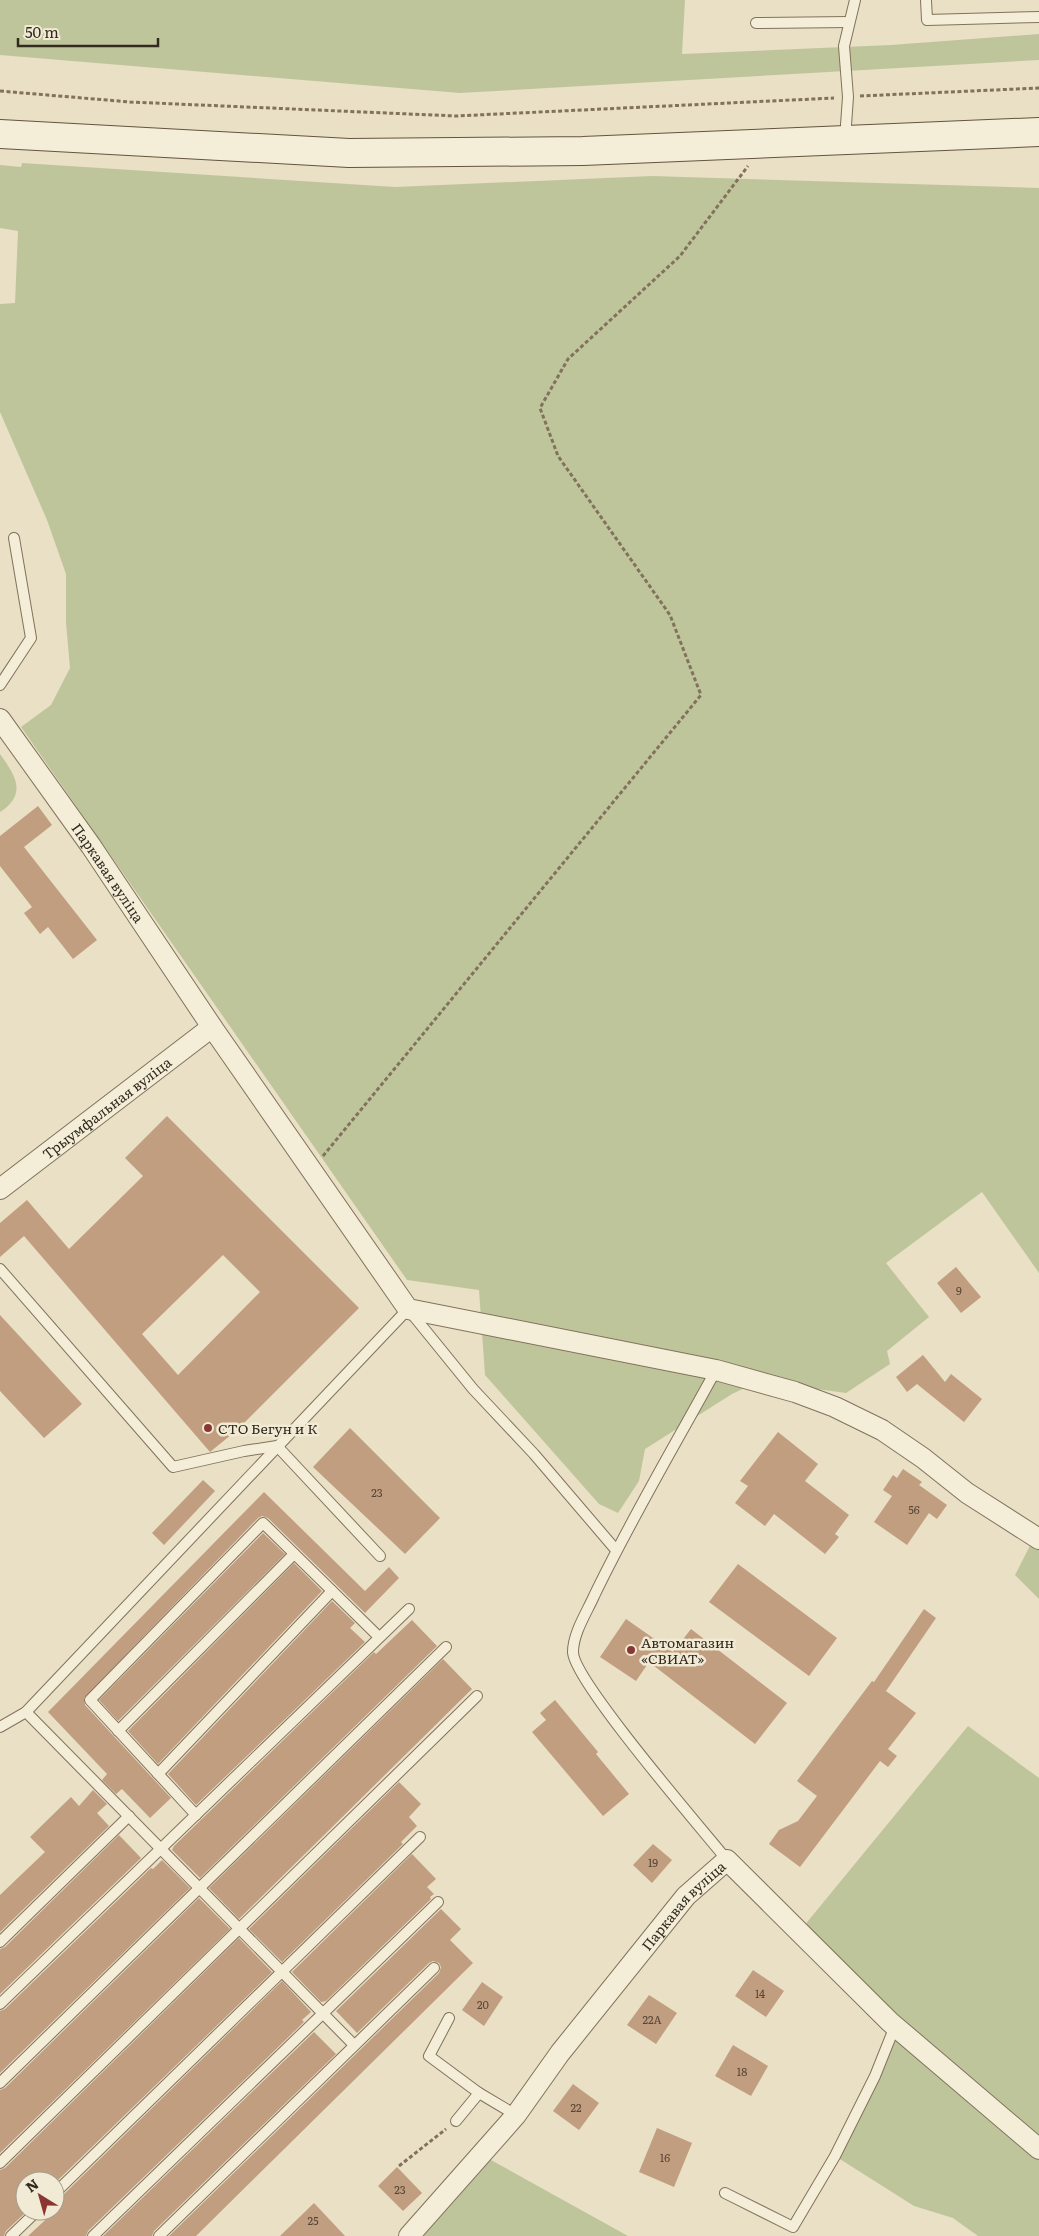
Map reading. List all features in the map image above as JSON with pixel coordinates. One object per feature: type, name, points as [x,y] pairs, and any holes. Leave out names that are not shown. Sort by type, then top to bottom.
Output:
[{"type":"main road","points":[[0,134],[349,153],[583,151],[1039,132]]},
{"type":"street","name":"Паркавая вуліца","points":[[0,719],[91,846],[212,1027],[408,1309]]},
{"type":"street","name":"Трыумфальная вуліца","points":[[0,1189],[212,1027]]},
{"type":"street","points":[[408,1309],[716,1370],[760,1381],[811,1398],[835,1407],[882,1430],[923,1458],[968,1493],[1039,1539]]},
{"type":"street","name":"Паркавая вуліца","points":[[409,2236],[516,2116],[560,2053],[686,1896],[727,1860],[895,2026],[1039,2149]]},
{"type":"lane","points":[[845,140],[848,97],[844,46],[854,0]]},
{"type":"lane","points":[[926,0],[927,20],[1039,17]]},
{"type":"lane","points":[[756,23],[849,22]]},
{"type":"lane","points":[[0,685],[31,638],[14,538]]},
{"type":"lane","points":[[0,1269],[173,1467],[244,1451],[278,1446]]},
{"type":"lane","points":[[0,1727],[26,1712],[408,1309],[472,1389],[534,1454],[616,1550]]},
{"type":"lane","points":[[716,1370],[616,1550],[576,1634],[572,1652],[576,1668],[627,1738],[727,1860]]},
{"type":"lane","points":[[278,1446],[380,1556]]},
{"type":"lane","points":[[196,1815],[90,1700],[263,1523],[379,1637]]},
{"type":"lane","points":[[118,1730],[294,1554]]},
{"type":"lane","points":[[158,1774],[332,1591]]},
{"type":"lane","points":[[0,2004],[409,1609]]},
{"type":"lane","points":[[0,2083],[446,1647]]},
{"type":"lane","points":[[0,2162],[477,1696]]},
{"type":"lane","points":[[26,1712],[354,2045]]},
{"type":"lane","points":[[0,1942],[129,1816]]},
{"type":"lane","points":[[65,2183],[420,1837]]},
{"type":"lane","points":[[93,2236],[438,1902]]},
{"type":"lane","points":[[158,2236],[434,1968]]},
{"type":"lane","points":[[449,2018],[429,2056],[479,2093],[516,2116]]},
{"type":"lane","points":[[726,2193],[793,2227],[835,2156],[875,2076],[895,2026]]},
{"type":"lane","points":[[456,2121],[479,2093]]},
{"type":"lane","points":[[12,2236],[27,2221]]},
{"type":"path","points":[[0,91],[130,102],[456,116],[1039,88]]},
{"type":"path","points":[[312,1170],[701,695],[670,615],[558,456],[540,408],[568,359],[680,256],[765,143]]},
{"type":"path","points":[[399,2166],[456,2121]]},
{"type":"green space","points":[[0,0],[685,0],[682,54],[891,45],[1039,34],[1039,60],[460,93],[0,55]]},
{"type":"green space","points":[[22,163],[395,187],[652,176],[1039,188],[1039,1273],[982,1192],[886,1263],[929,1317],[887,1351],[890,1364],[846,1393],[759,1381],[732,1394],[645,1449],[639,1481],[618,1513],[599,1504],[485,1375],[479,1290],[407,1280],[21,727],[51,705],[70,668],[66,623],[66,574],[47,520],[0,412],[0,304],[15,303],[18,231],[0,228],[0,165],[21,167]]},
{"type":"green space","points":[[0,754],[14,777],[16,791],[9,805],[0,812]]},
{"type":"green space","points":[[1035,1536],[1039,1539],[1039,1599],[1015,1575]]},
{"type":"green space","points":[[968,1726],[1039,1778],[1039,2236],[978,2236],[953,2218],[914,2206],[835,2156],[895,2026],[799,1932]]},
{"type":"green space","points":[[482,2155],[628,2236],[409,2236]]},
{"type":"building","points":[[38,806],[52,825],[24,847],[97,940],[73,959],[48,927],[40,934],[24,913],[32,907],[0,866],[0,836]]},
{"type":"building","points":[[167,1116],[359,1308],[237,1430],[210,1452],[24,1236],[0,1257],[0,1223],[27,1200],[69,1249],[143,1176],[125,1158]],"holes":[[[223,1255],[260,1292],[178,1375],[142,1334]]]},
{"type":"building","points":[[956,1267],[981,1297],[961,1313],[937,1283]]},
{"type":"building","points":[[0,1315],[82,1404],[44,1438],[0,1391]]},
{"type":"building","points":[[923,1355],[945,1382],[951,1374],[982,1399],[964,1422],[917,1384],[907,1392],[896,1377]]},
{"type":"building","points":[[350,1428],[440,1518],[405,1554],[313,1467]]},
{"type":"building","points":[[778,1432],[818,1464],[805,1481],[849,1515],[835,1534],[839,1537],[825,1554],[774,1514],[765,1526],[735,1503],[748,1486],[740,1481]]},
{"type":"building","points":[[903,1469],[922,1482],[919,1485],[947,1505],[937,1519],[929,1513],[907,1545],[874,1522],[892,1496],[883,1490],[893,1475],[897,1478]]},
{"type":"building","points":[[203,1480],[215,1491],[164,1545],[152,1533]]},
{"type":"building","points":[[264,1492],[365,1591],[389,1567],[399,1578],[365,1613],[268,1518],[262,1516],[258,1518],[84,1698],[85,1705],[171,1798],[150,1818],[122,1789],[116,1794],[102,1780],[107,1774],[48,1712]]},
{"type":"building","points":[[263,1533],[285,1554],[118,1721],[99,1700]]},
{"type":"building","points":[[294,1563],[322,1591],[158,1764],[128,1731]]},
{"type":"building","points":[[738,1564],[837,1638],[809,1676],[709,1602]]},
{"type":"building","points":[[332,1601],[355,1623],[350,1628],[365,1642],[196,1805],[168,1774]]},
{"type":"building","points":[[924,1609],[936,1618],[886,1691],[916,1713],[888,1749],[897,1756],[888,1767],[880,1761],[800,1867],[769,1844],[779,1830],[798,1821],[817,1796],[797,1781],[872,1681],[874,1682]]},
{"type":"building","points":[[626,1619],[673,1652],[691,1629],[787,1703],[755,1744],[649,1662],[636,1681],[600,1657]]},
{"type":"building","points":[[412,1620],[437,1646],[200,1878],[172,1850],[174,1846],[374,1652],[376,1654]]},
{"type":"building","points":[[443,1659],[472,1689],[239,1919],[209,1888]]},
{"type":"building","points":[[555,1700],[598,1752],[596,1754],[629,1794],[603,1816],[532,1732],[546,1720],[540,1713]]},
{"type":"building","points":[[399,1782],[421,1804],[409,1817],[417,1826],[401,1842],[403,1844],[282,1962],[249,1929]]},
{"type":"building","points":[[93,1790],[107,1804],[97,1813],[109,1826],[0,1932],[0,1895],[45,1852],[30,1837],[71,1797],[79,1806]]},
{"type":"building","points":[[119,1835],[141,1858],[0,1994],[0,1949],[5,1947]]},
{"type":"building","points":[[653,1844],[672,1860],[652,1883],[633,1865]]},
{"type":"building","points":[[412,1854],[436,1879],[427,1887],[434,1894],[430,1897],[431,1899],[326,2001],[321,2002],[292,1972]]},
{"type":"building","points":[[162,1860],[190,1888],[0,2073],[0,2011],[5,2009],[151,1868],[153,1869]]},
{"type":"building","points":[[199,1898],[230,1929],[0,2153],[0,2090],[5,2088]]},
{"type":"building","points":[[441,1909],[461,1929],[450,1940],[473,1963],[196,2236],[169,2236],[439,1973],[441,1967],[439,1963],[433,1961],[429,1963],[357,2033],[336,2011]]},
{"type":"building","points":[[239,1938],[272,1972],[65,2173],[65,2171],[15,2171],[15,2221],[17,2221],[6,2231],[4,2236],[0,2236],[0,2170],[5,2168]]},
{"type":"building","points":[[753,1970],[784,1991],[766,2017],[735,1996]]},
{"type":"building","points":[[282,1981],[311,2012],[302,2020],[304,2022],[88,2231],[86,2236],[28,2236],[44,2221],[65,2221],[65,2193]]},
{"type":"building","points":[[482,1982],[503,1997],[484,2026],[462,2010]]},
{"type":"building","points":[[649,1995],[677,2013],[656,2044],[627,2025]]},
{"type":"building","points":[[314,2032],[336,2054],[154,2231],[152,2236],[103,2236]]},
{"type":"building","points":[[733,2045],[768,2066],[751,2096],[715,2076]]},
{"type":"building","points":[[573,2084],[599,2103],[579,2130],[553,2111]]},
{"type":"building","points":[[657,2128],[692,2143],[674,2187],[639,2172]]},
{"type":"building","points":[[397,2167],[422,2193],[403,2211],[378,2186]]},
{"type":"building","points":[[314,2203],[345,2236],[280,2236]]},
{"type":"place","name":"СТО Бегун и К","points":[[208,1428]]},
{"type":"place","name":"Автомагазин «СВИАТ»","points":[[631,1650]]}]
